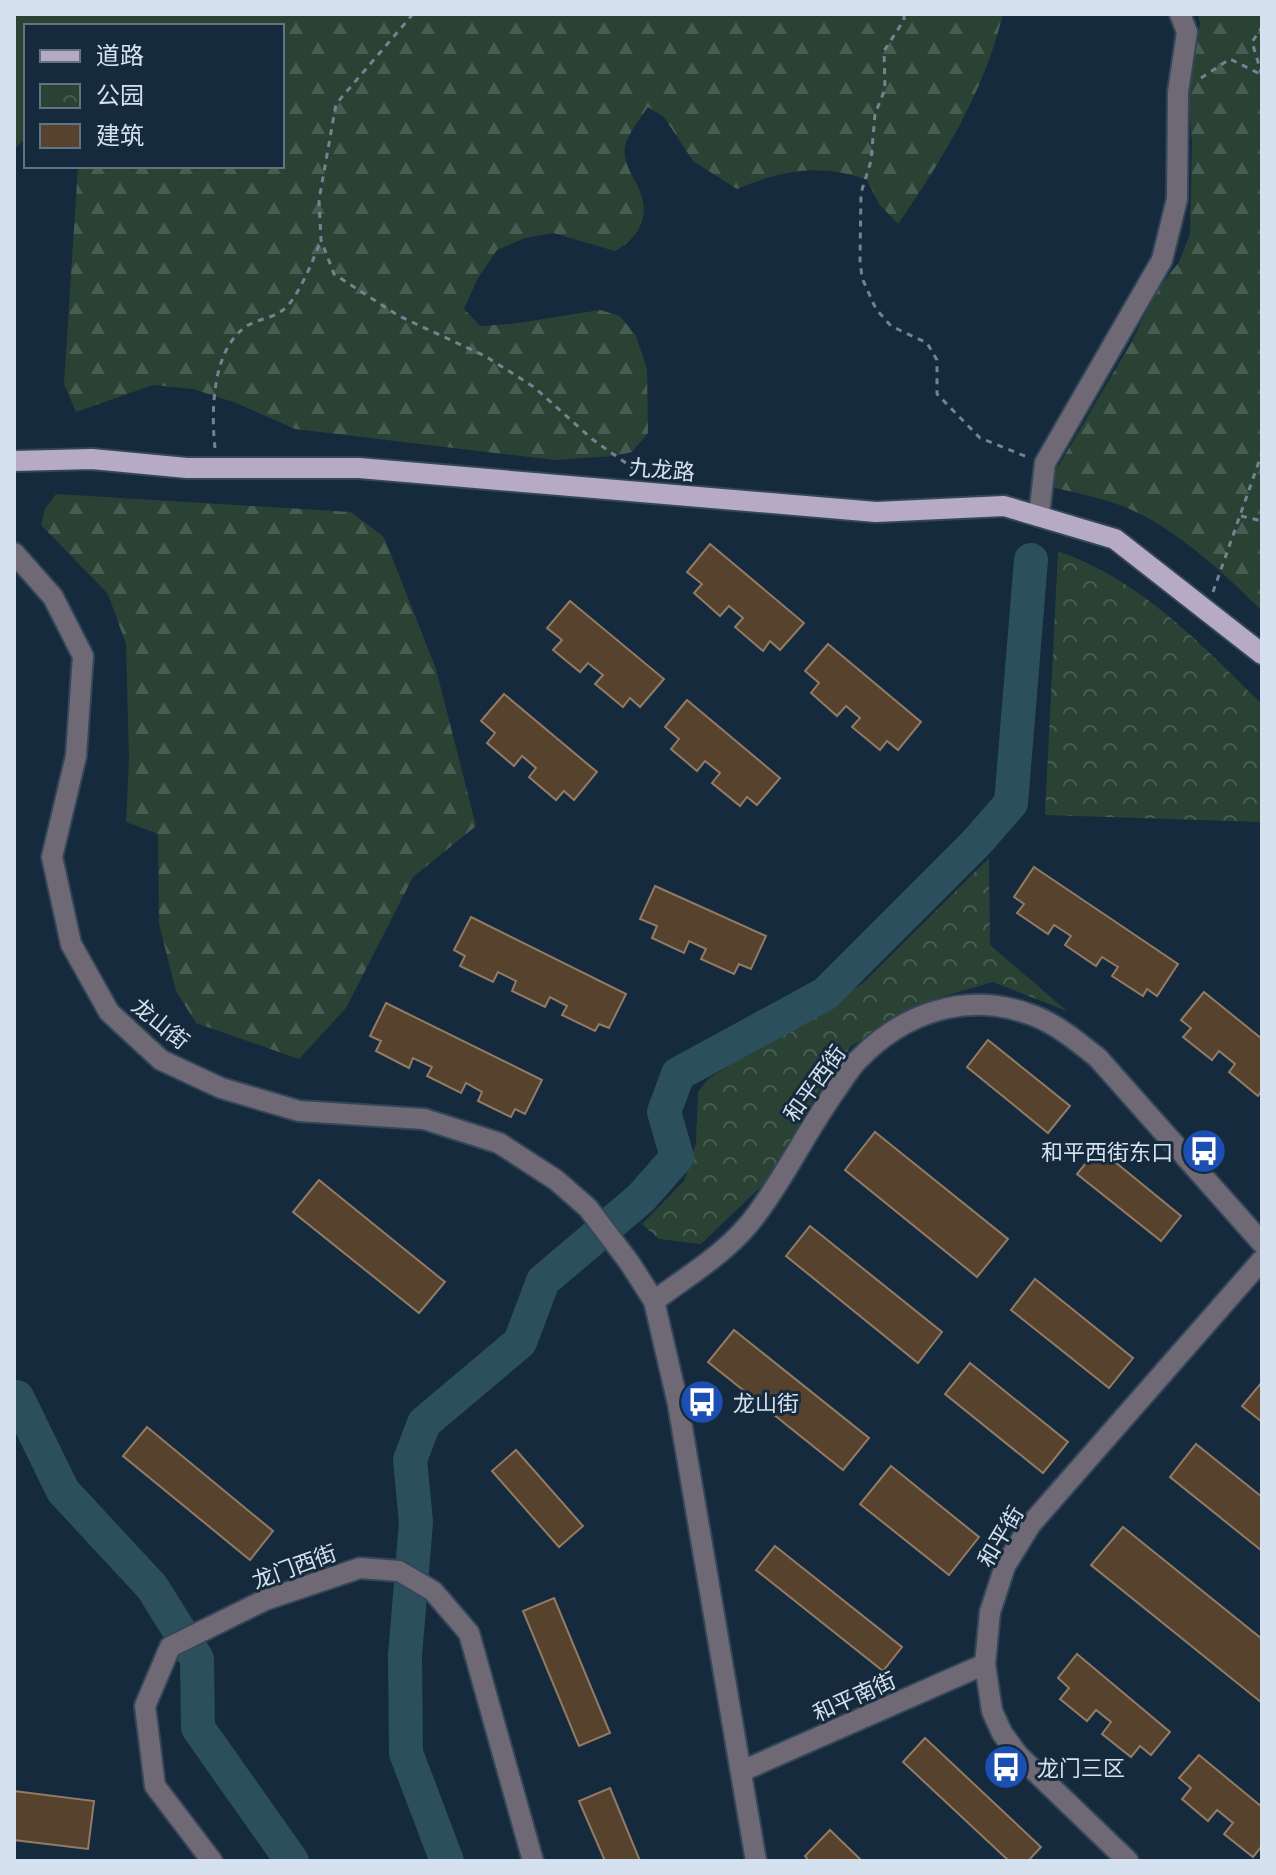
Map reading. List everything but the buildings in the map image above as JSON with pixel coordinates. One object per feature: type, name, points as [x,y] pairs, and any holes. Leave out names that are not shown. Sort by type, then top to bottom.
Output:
[{"type":"main road","name":"九龙路","points":[[14,461],[92,459],[187,468],[359,468],[876,512],[1004,506],[1115,539],[1262,654]]},
{"type":"street","points":[[1039,516],[1045,463],[1162,260],[1177,199],[1178,92],[1187,32],[1180,14]]},
{"type":"street","name":"龙山街","points":[[14,553],[53,597],[83,656],[76,756],[52,857],[71,944],[109,1012],[161,1060],[221,1088],[299,1111],[424,1119],[499,1143],[556,1180],[588,1208],[654,1301],[676,1395],[756,1861]]},
{"type":"street","name":"和平西街","points":[[654,1301],[730,1244],[755,1217],[814,1120],[859,1058],[903,1022],[938,1009],[972,1003],[1026,1013],[1071,1036],[1098,1058],[1262,1243]]},
{"type":"street","name":"和平街","points":[[1128,1861],[1018,1755],[1002,1733],[992,1711],[985,1664],[990,1612],[1005,1566],[1031,1524],[1262,1260]]},
{"type":"street","name":"龙门西街","points":[[212,1861],[155,1786],[145,1706],[170,1647],[265,1600],[360,1568],[399,1571],[433,1591],[469,1633],[533,1861]]},
{"type":"street","name":"和平南街","points":[[742,1771],[985,1664]]},
{"type":"path","points":[[413,14],[336,104],[319,200],[321,240],[334,274],[399,316],[485,356],[534,387],[592,439],[670,493]]},
{"type":"path","points":[[904,14],[904,20],[884,51],[885,89],[875,114],[871,161],[861,193],[859,245],[862,278],[868,294],[891,326],[927,343],[937,360],[937,394],[980,438],[1045,463]]},
{"type":"path","points":[[1262,27],[1252,42],[1262,75]]},
{"type":"path","points":[[1178,92],[1230,59],[1262,75]]},
{"type":"path","points":[[217,468],[211,418],[221,358],[243,328],[284,310],[307,274],[321,240]]},
{"type":"path","points":[[1206,611],[1262,453]]},
{"type":"path","points":[[1241,516],[1262,521]]},
{"type":"green space","points":[[14,14],[1003,14],[985,71],[960,124],[898,224],[879,204],[867,180],[850,175],[802,171],[770,177],[737,189],[693,161],[664,117],[648,107],[625,146],[627,165],[641,194],[644,212],[639,228],[629,241],[615,251],[553,233],[525,238],[497,250],[478,278],[464,309],[480,326],[600,310],[620,316],[636,336],[647,369],[648,433],[632,452],[614,456],[555,460],[295,429],[236,403],[193,389],[153,385],[76,412],[64,384],[78,168],[284,168],[284,24],[24,24],[24,140],[14,149]]},
{"type":"green space","points":[[1198,14],[1262,14],[1262,611],[1213,565],[1175,535],[1137,512],[1044,485],[1132,341],[1157,290],[1179,262],[1190,234],[1192,143],[1188,98],[1200,23]]},
{"type":"green space","points":[[56,494],[351,512],[384,537],[436,669],[476,826],[413,877],[346,1008],[299,1059],[196,1023],[176,991],[159,924],[158,834],[126,822],[129,759],[126,644],[108,594],[41,525],[45,509]]},
{"type":"green space","points":[[1058,551],[1117,579],[1143,597],[1192,637],[1262,704],[1262,822],[1045,815]]},
{"type":"green space","points":[[989,858],[990,945],[1067,1011],[993,982],[931,1000],[851,1046],[813,1101],[771,1177],[701,1244],[659,1239],[642,1224],[684,1181],[696,1143],[698,1092],[709,1078],[862,984]]},
{"type":"waterway","points":[[447,1861],[406,1753],[405,1656],[416,1522],[410,1460],[424,1423],[520,1342],[543,1281],[641,1198],[677,1157],[664,1112],[678,1074],[825,994],[977,842],[1011,803],[1031,560]]},
{"type":"waterway","points":[[17,1397],[63,1491],[152,1587],[197,1659],[198,1728],[292,1861]]},
{"type":"place","name":"和平西街东口","points":[[1204,1151]]},
{"type":"place","name":"龙山街","points":[[702,1402]]},
{"type":"place","name":"龙门三区","points":[[1006,1767]]}]
